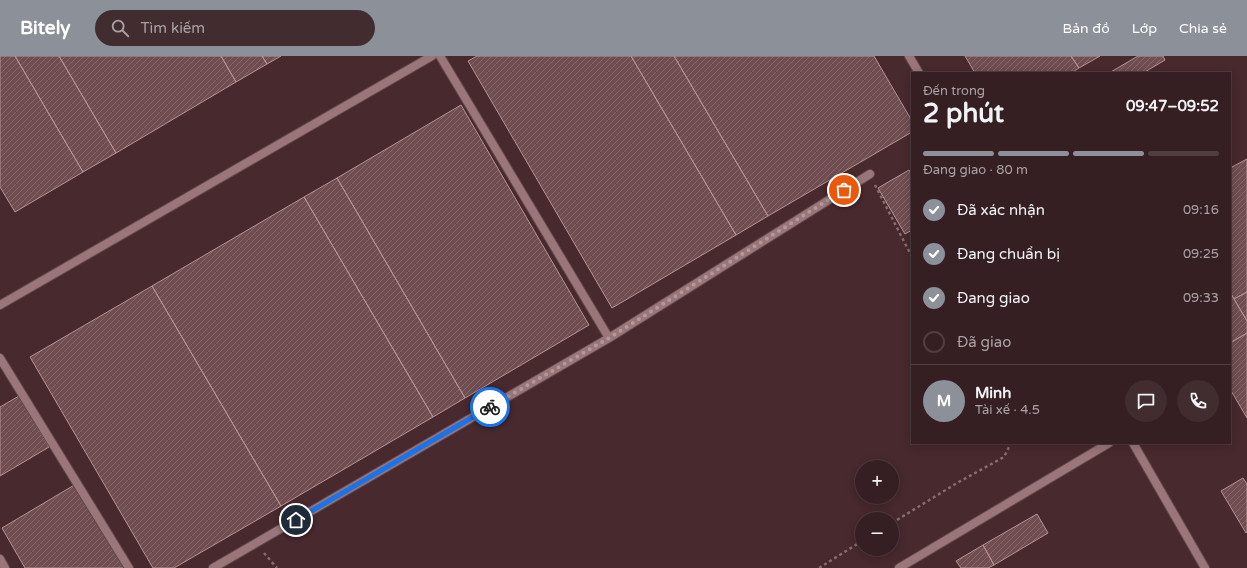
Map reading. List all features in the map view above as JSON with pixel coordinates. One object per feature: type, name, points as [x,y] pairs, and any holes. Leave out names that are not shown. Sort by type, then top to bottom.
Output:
[{"type":"lane","points":[[0,305],[432,56]]},
{"type":"lane","points":[[440,56],[609,338]]},
{"type":"lane","points":[[909,56],[918,72]]},
{"type":"lane","points":[[213,568],[609,338],[870,174]]},
{"type":"lane","points":[[0,358],[129,568]]},
{"type":"lane","points":[[900,568],[1108,444]]},
{"type":"lane","points":[[1134,444],[1205,568]]},
{"type":"lane","points":[[0,559],[5,568]]},
{"type":"path","points":[[870,174],[911,256]]},
{"type":"path","points":[[899,519],[957,483],[1004,457],[1010,444]]},
{"type":"path","points":[[256,543],[277,568]]},
{"type":"path","points":[[819,568],[855,545]]},
{"type":"building","points":[[0,56],[15,56],[83,172],[15,212],[0,187]]},
{"type":"building","points":[[15,56],[59,56],[116,153],[83,172]]},
{"type":"building","points":[[59,56],[221,56],[236,82],[116,153]]},
{"type":"building","points":[[221,56],[262,56],[267,64],[236,82]]},
{"type":"building","points":[[262,56],[281,56],[267,64]]},
{"type":"building","points":[[477,56],[631,56],[736,235],[612,308],[468,61]]},
{"type":"building","points":[[631,56],[674,56],[768,216],[736,235]]},
{"type":"building","points":[[674,56],[874,56],[911,119],[911,133],[768,216]]},
{"type":"building","points":[[965,56],[1071,56],[1079,68],[1073,72],[974,72]]},
{"type":"building","points":[[1071,56],[1100,56],[1079,68]]},
{"type":"building","points":[[1138,56],[1163,56],[1165,60],[1145,72],[1111,72]]},
{"type":"building","points":[[461,105],[589,325],[465,398],[337,178]]},
{"type":"building","points":[[1247,159],[1247,292],[1234,299],[1231,294],[1231,167]]},
{"type":"building","points":[[909,170],[911,173],[911,231],[905,234],[878,188]]},
{"type":"building","points":[[337,178],[465,398],[433,417],[304,197]]},
{"type":"building","points":[[304,197],[433,417],[281,506],[152,286]]},
{"type":"building","points":[[152,286],[281,506],[174,568],[153,568],[30,357]]},
{"type":"building","points":[[1247,292],[1247,321],[1234,299]]},
{"type":"building","points":[[1231,294],[1247,321],[1247,333],[1231,342]]},
{"type":"building","points":[[1247,333],[1247,418],[1231,391],[1231,342]]},
{"type":"building","points":[[19,396],[49,447],[0,476],[0,407]]},
{"type":"building","points":[[1243,478],[1247,484],[1246,533],[1221,491]]},
{"type":"building","points":[[76,484],[126,568],[25,568],[2,528]]},
{"type":"building","points":[[1037,514],[1048,533],[994,565],[983,545]]},
{"type":"building","points":[[983,545],[994,565],[988,568],[961,568],[956,561]]},
{"type":"way so far","points":[[490,407],[609,338],[844,190]]},
{"type":"route","points":[[296,520],[490,407]]}]
